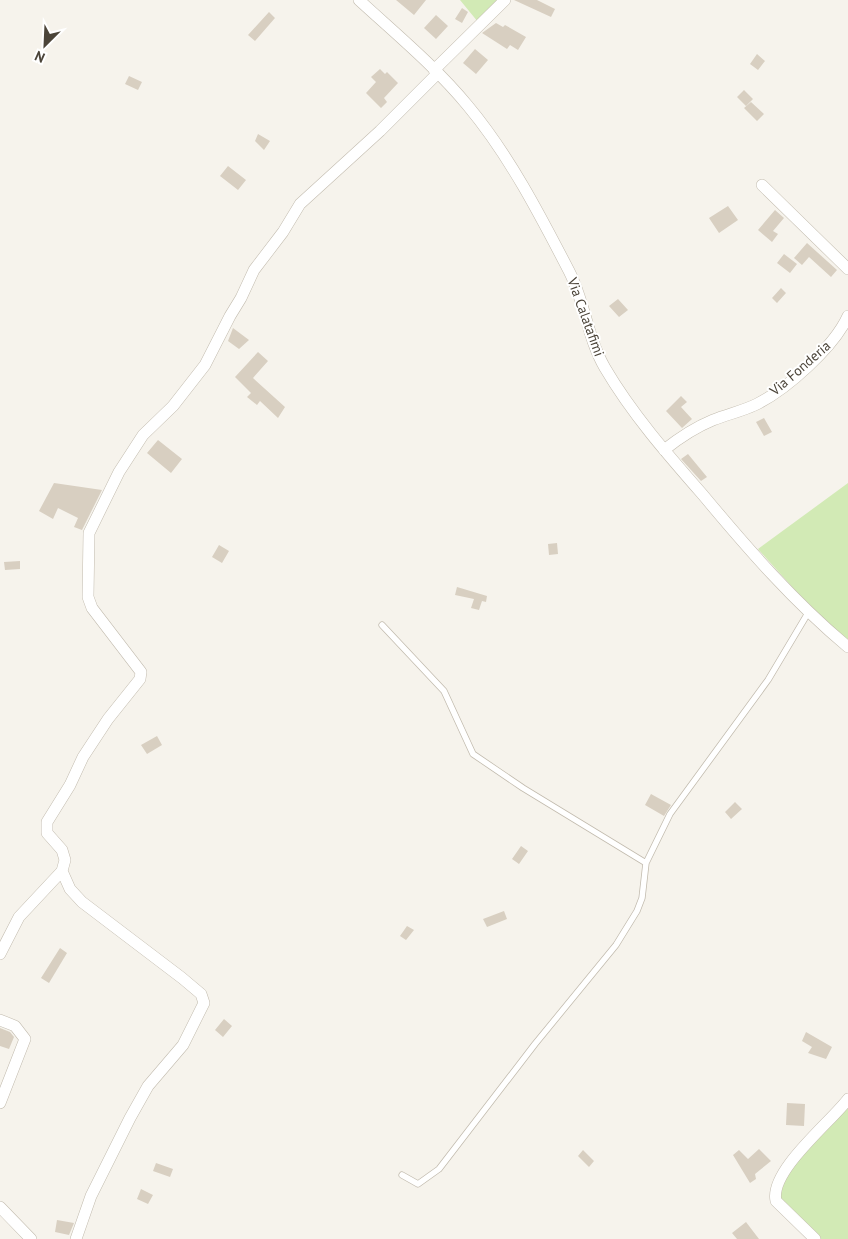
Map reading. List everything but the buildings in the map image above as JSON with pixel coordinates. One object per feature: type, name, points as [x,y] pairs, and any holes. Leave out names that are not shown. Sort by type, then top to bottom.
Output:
[{"type":"street","name":"Via Calatafimi","points":[[359,0],[436,72],[468,105],[500,149],[571,274],[588,330],[604,367],[664,450],[774,577],[808,613],[848,647]]},
{"type":"street","points":[[0,954],[19,917],[62,871],[65,860],[62,850],[47,833],[47,822],[70,785],[76,766],[108,719],[140,679],[141,672],[92,608],[88,597],[89,533],[119,472],[143,435],[173,406],[205,365],[254,270],[283,232],[300,204],[380,131],[505,0]]},
{"type":"street","points":[[762,186],[848,269]]},
{"type":"street","name":"Via Fonderia","points":[[664,450],[678,439],[712,420],[758,403],[778,390],[832,341],[848,316]]},
{"type":"street","points":[[62,871],[70,889],[82,902],[201,994],[204,1003],[183,1044],[148,1086],[130,1118],[91,1196],[76,1239]]},
{"type":"street","points":[[0,1020],[15,1026],[25,1039],[0,1103]]},
{"type":"street","points":[[815,1239],[776,1201],[776,1186],[787,1168],[848,1099]]},
{"type":"street","points":[[0,1207],[32,1239]]},
{"type":"lane","points":[[402,1175],[418,1184],[439,1169],[535,1044],[616,945],[637,911],[642,898],[646,863],[670,814],[768,680],[808,613]]},
{"type":"lane","points":[[382,625],[444,691],[473,754],[523,788],[646,863]]},
{"type":"green space","points":[[460,0],[499,0],[478,22]]},
{"type":"green space","points":[[848,483],[848,641],[813,610],[758,549]]},
{"type":"green space","points":[[848,1108],[848,1239],[819,1239],[779,1200],[778,1188],[798,1159]]}]
